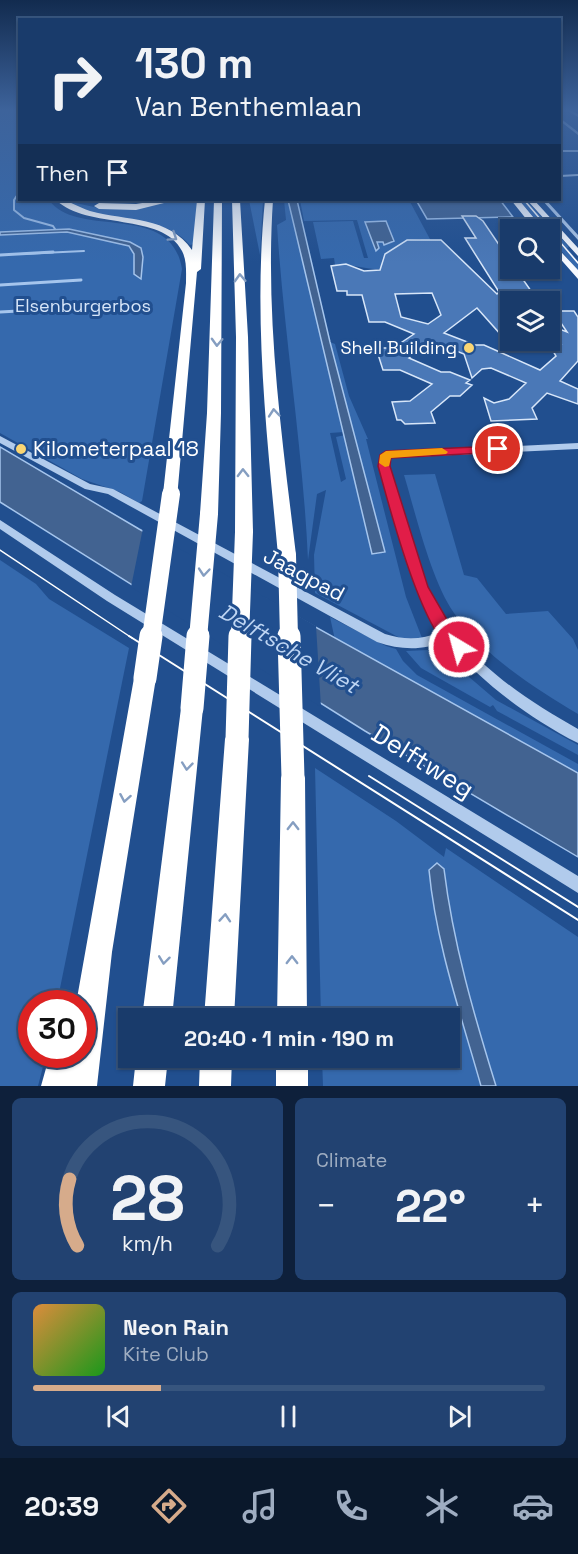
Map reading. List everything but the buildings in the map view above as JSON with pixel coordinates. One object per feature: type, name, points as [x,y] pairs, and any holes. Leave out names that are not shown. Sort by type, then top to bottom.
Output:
[{"type":"highway","points":[[55,201],[78,213],[128,221]]},
{"type":"highway","points":[[62,201],[74,208],[161,230],[177,238],[189,255],[192,283],[183,394],[171,494],[145,678],[98,952],[81,1086]]},
{"type":"highway","points":[[80,201],[118,207],[145,206],[168,201]]},
{"type":"highway","points":[[192,283],[198,262],[201,201]]},
{"type":"highway","points":[[158,1008],[192,708],[209,514],[216,377],[218,201]]},
{"type":"highway","points":[[269,201],[264,229],[263,291],[287,555],[293,778],[292,1008]]},
{"type":"highway","points":[[237,205],[248,237]]},
{"type":"highway","points":[[220,1008],[237,739],[244,532],[237,205]]},
{"type":"highway","points":[[253,255],[263,291]]},
{"type":"highway","points":[[86,990],[98,952]]},
{"type":"highway","points":[[57,1086],[62,1068]]},
{"type":"highway","points":[[149,1086],[151,1068]]},
{"type":"highway","points":[[215,1086],[216,1068]]},
{"type":"highway","points":[[292,1068],[292,1086]]},
{"type":"main road","points":[[516,201],[531,219]]},
{"type":"main road","points":[[531,201],[578,253]]},
{"type":"main road","points":[[560,254],[578,276]]},
{"type":"street","points":[[561,176],[578,175]]},
{"type":"street","points":[[545,201],[578,238]]},
{"type":"street","name":"Jaagpad","points":[[0,439],[88,487],[110,491],[381,638],[398,645],[419,645],[447,635]]},
{"type":"street","points":[[578,447],[386,455],[384,466],[421,588],[447,635],[482,673],[531,711],[578,736]]},
{"type":"street","name":"Delftweg","points":[[0,524],[121,604],[578,885]]},
{"type":"green space","name":"Elsenburgerbos","points":[[0,162],[18,162],[18,201],[50,201],[63,212],[80,218],[143,227],[161,235],[174,248],[182,269],[142,501],[139,503],[120,492],[82,479],[0,433]]},
{"type":"green space","points":[[64,201],[94,207],[129,209],[173,201],[197,201],[194,244],[190,245],[177,234],[161,226],[76,209]]},
{"type":"green space","points":[[249,201],[263,201],[260,255]]},
{"type":"green space","points":[[284,201],[288,201],[344,432],[330,433],[341,482],[346,479],[336,437],[345,435],[372,553],[385,552],[330,342],[335,344],[349,396],[368,439],[366,439],[406,597],[422,638],[400,638],[315,593],[314,555],[326,490],[317,494],[308,560],[306,518],[277,225],[286,220]]},
{"type":"green space","points":[[300,201],[410,201],[431,241],[423,242],[420,239],[403,241],[407,244],[392,249],[382,259],[382,269],[335,265],[334,258],[321,259],[313,222],[353,221],[364,258],[368,258],[357,220],[304,221]]},
{"type":"green space","points":[[520,201],[527,201],[543,219],[535,219]]},
{"type":"green space","points":[[560,237],[578,261],[578,271],[560,249]]},
{"type":"green space","points":[[435,474],[464,575],[477,578],[506,614],[548,611],[573,639],[578,650],[578,714],[527,682],[495,657],[466,629],[454,613],[438,583],[404,475]]},
{"type":"green space","points":[[0,560],[36,584],[49,599],[129,648],[60,990],[18,990],[18,1068],[43,1068],[38,1086],[0,1086]]},
{"type":"green space","points":[[330,617],[396,649],[403,661],[417,675],[578,764],[578,773],[335,640]]},
{"type":"green space","points":[[428,650],[441,653],[496,700],[578,745],[578,755],[497,711],[493,705],[490,707],[421,668],[406,651]]},
{"type":"green space","points":[[315,768],[396,821],[444,857],[446,848],[578,937],[578,1086],[496,1086],[472,1006],[444,869],[445,960],[459,1008],[321,1008]]},
{"type":"green space","points":[[460,1012],[481,1086],[323,1086],[322,1068],[460,1068]]},
{"type":"water","points":[[288,201],[297,201],[330,342],[385,552],[372,554]]},
{"type":"water","points":[[417,201],[501,201],[513,217],[427,219]]},
{"type":"water","points":[[386,221],[394,241],[384,245],[383,242],[377,242],[379,248],[376,251],[365,222]]},
{"type":"water","points":[[69,229],[130,242],[141,248],[143,257],[141,279],[134,274],[134,254],[129,246],[67,232],[0,235],[0,232]]},
{"type":"water","name":"Delftsche Vliet","points":[[0,447],[139,529],[578,773],[578,857],[365,731],[0,502]]},
{"type":"water","points":[[437,863],[444,869],[472,1006],[496,1086],[481,1086],[437,925],[429,870]]},
{"type":"pier","points":[[143,528],[316,626],[321,707],[131,587]]},
{"type":"waterway","points":[[18,194],[14,200],[14,210],[24,218],[53,226],[55,229]]},
{"type":"waterway","points":[[21,254],[84,251]]},
{"type":"waterway","points":[[0,255],[53,252]]},
{"type":"waterway","points":[[0,285],[81,280]]},
{"type":"waterway","points":[[0,312],[92,307]]},
{"type":"tram line","points":[[525,201],[578,263]]},
{"type":"tram line","points":[[0,550],[129,636]]},
{"type":"tram line","points":[[129,636],[578,920]]},
{"type":"tram line","points":[[369,776],[578,907]]},
{"type":"slow traffic","points":[[385,463],[386,455],[442,452]]},
{"type":"place","name":"Shell Building","points":[[469,348]]},
{"type":"place","name":"Kilometerpaal 18","points":[[21,449]]},
{"type":"route","points":[[459,647],[447,635],[421,588],[384,466],[386,455],[498,449]]}]
